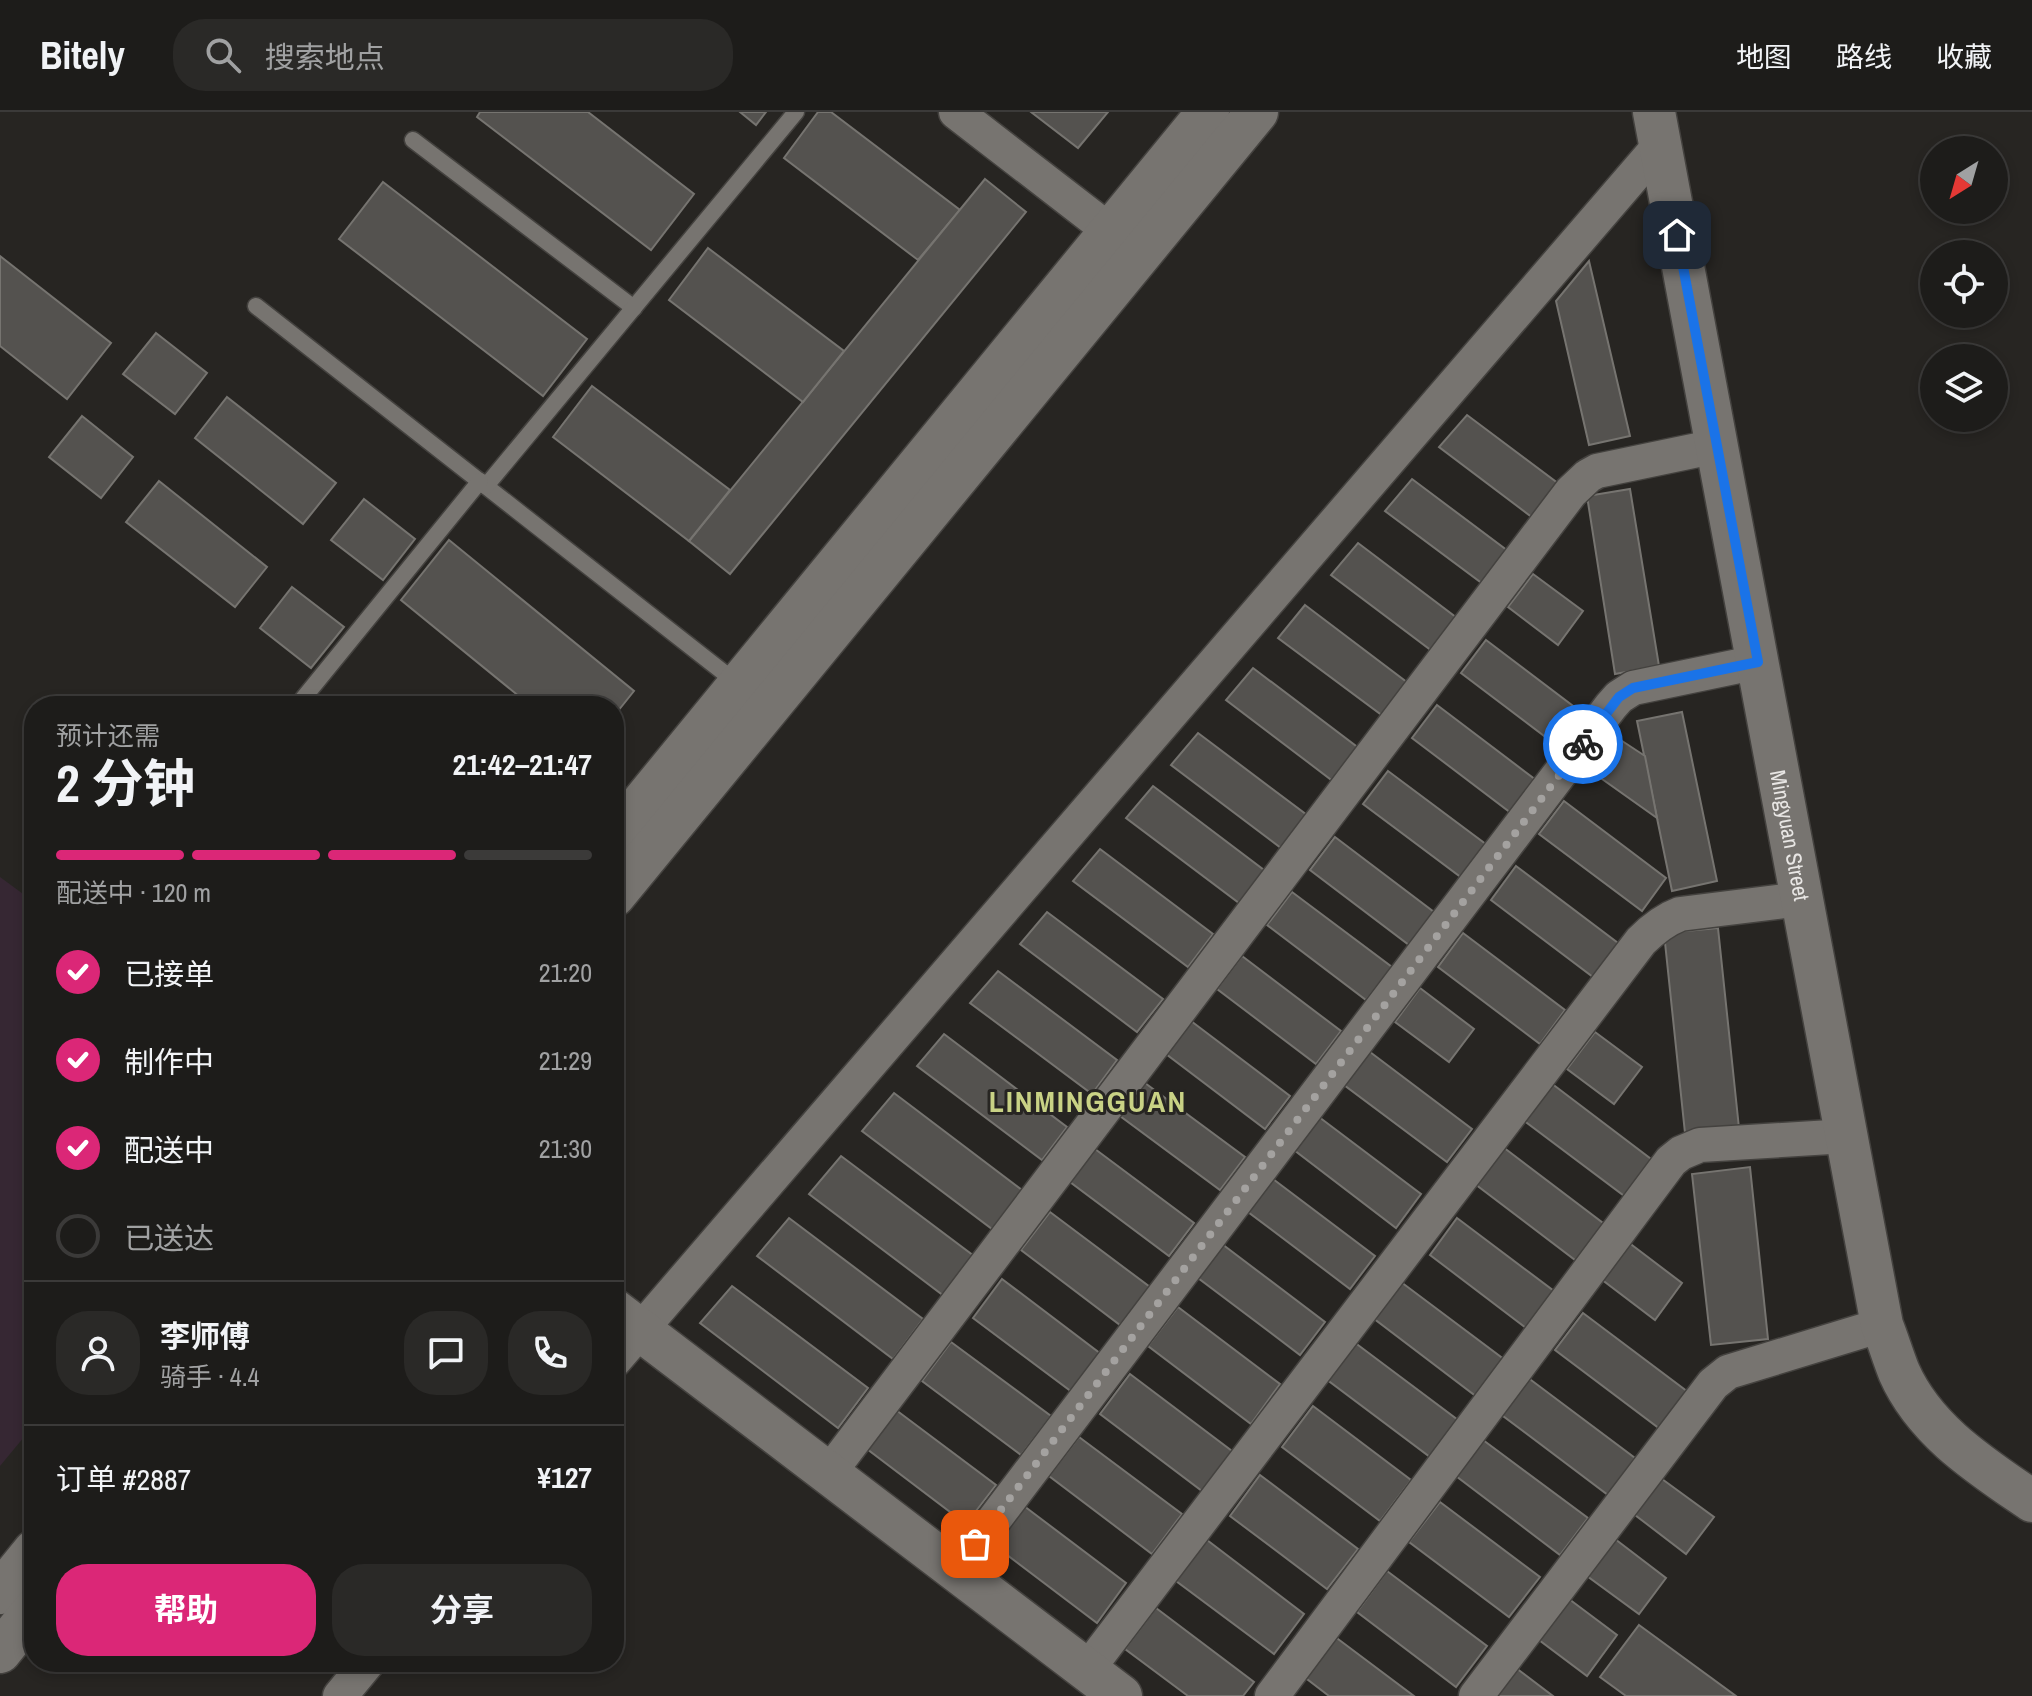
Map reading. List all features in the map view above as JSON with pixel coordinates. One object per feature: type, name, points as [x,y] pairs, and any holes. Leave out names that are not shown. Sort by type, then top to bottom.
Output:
[{"type":"street","points":[[956,112],[1110,231]]},
{"type":"street","points":[[624,825],[1208,112]]},
{"type":"street","points":[[624,884],[1257,112]]},
{"type":"street","points":[[1121,1696],[627,1320],[1657,128]]},
{"type":"street","name":"Mingyuan Street","points":[[1657,128],[1882,1325],[1900,1374],[1929,1420],[1971,1459],[2032,1501]]},
{"type":"street","points":[[829,1473],[1571,492],[1597,471],[1717,446]]},
{"type":"street","points":[[956,1570],[1619,697],[1633,688],[1758,662]]},
{"type":"street","points":[[1087,1670],[1641,941],[1654,927],[1680,914],[1802,899]]},
{"type":"street","points":[[1272,1696],[1671,1161],[1700,1145],[1847,1136]]},
{"type":"street","points":[[1476,1696],[1713,1384],[1728,1372],[1882,1325]]},
{"type":"street","points":[[0,1593],[24,1563]]},
{"type":"street","points":[[0,1652],[24,1622]]},
{"type":"street","points":[[340,1696],[360,1672]]},
{"type":"lane","points":[[305,696],[796,112]]},
{"type":"lane","points":[[413,140],[634,308]]},
{"type":"lane","points":[[256,306],[738,684]]},
{"type":"shaded area","points":[[0,877],[24,895],[24,1437],[0,1466]]},
{"type":"building","points":[[480,112],[588,112],[694,194],[651,250],[477,117]]},
{"type":"building","points":[[740,112],[766,112],[756,125]]},
{"type":"building","points":[[818,112],[831,112],[960,210],[918,260],[784,158]]},
{"type":"building","points":[[1031,112],[1108,112],[1078,148]]},
{"type":"building","points":[[985,179],[1026,212],[730,574],[689,541]]},
{"type":"building","points":[[383,182],[587,339],[543,396],[339,239]]},
{"type":"building","points":[[708,248],[844,351],[803,402],[669,300]]},
{"type":"building","points":[[0,256],[111,343],[67,399],[0,346]]},
{"type":"building","points":[[1589,261],[1630,436],[1589,445],[1556,301]]},
{"type":"building","points":[[156,333],[207,373],[175,414],[123,374]]},
{"type":"building","points":[[592,386],[730,490],[689,541],[553,437]]},
{"type":"building","points":[[227,397],[336,483],[303,524],[195,438]]},
{"type":"building","points":[[1467,415],[1559,484],[1533,518],[1439,447]]},
{"type":"building","points":[[82,416],[133,457],[101,498],[49,457]]},
{"type":"building","points":[[1412,479],[1508,551],[1483,584],[1385,511]]},
{"type":"building","points":[[159,481],[267,567],[235,607],[126,522]]},
{"type":"building","points":[[1630,489],[1659,666],[1615,674],[1587,496]]},
{"type":"building","points":[[364,499],[415,539],[383,580],[331,540]]},
{"type":"building","points":[[449,540],[634,691],[624,704],[624,696],[519,696],[401,600]]},
{"type":"building","points":[[1358,543],[1457,618],[1432,651],[1331,575]]},
{"type":"building","points":[[1533,574],[1583,611],[1558,645],[1508,607]]},
{"type":"building","points":[[292,587],[344,627],[311,668],[260,628]]},
{"type":"building","points":[[1305,605],[1408,683],[1383,716],[1278,638]]},
{"type":"building","points":[[1486,640],[1585,715],[1560,748],[1461,673]]},
{"type":"building","points":[[1253,668],[1360,749],[1334,782],[1226,700]]},
{"type":"building","points":[[1437,705],[1536,780],[1511,813],[1412,738]]},
{"type":"building","points":[[1682,712],[1717,881],[1672,891],[1637,721]]},
{"type":"building","points":[[1198,733],[1307,815],[1281,848],[1171,765]]},
{"type":"building","points":[[1613,735],[1645,756],[1657,818],[1588,769]]},
{"type":"building","points":[[1388,771],[1487,845],[1462,878],[1363,804]]},
{"type":"building","points":[[1153,786],[1264,870],[1239,903],[1126,818]]},
{"type":"building","points":[[1564,801],[1666,878],[1642,911],[1539,834]]},
{"type":"building","points":[[1335,837],[1434,912],[1409,945],[1310,870]]},
{"type":"building","points":[[1100,849],[1213,934],[1188,967],[1073,881]]},
{"type":"building","points":[[1516,866],[1618,943],[1593,977],[1491,900]]},
{"type":"building","points":[[1292,892],[1392,967],[1366,1000],[1267,925]]},
{"type":"building","points":[[1047,912],[1163,999],[1137,1032],[1020,944]]},
{"type":"building","points":[[1718,928],[1739,1128],[1685,1133],[1664,933]]},
{"type":"building","points":[[1463,933],[1565,1010],[1540,1044],[1438,967]]},
{"type":"building","points":[[1242,956],[1341,1031],[1316,1064],[1217,989]]},
{"type":"building","points":[[998,971],[1117,1060],[1092,1094],[970,1003]]},
{"type":"building","points":[[1420,988],[1474,1029],[1449,1062],[1395,1022]]},
{"type":"building","points":[[1191,1021],[1290,1096],[1265,1129],[1166,1054]]},
{"type":"building","points":[[1595,1032],[1642,1067],[1614,1104],[1567,1069]]},
{"type":"building","points":[[944,1034],[1067,1127],[1042,1160],[917,1066]]},
{"type":"building","points":[[1370,1052],[1472,1129],[1447,1162],[1344,1085]]},
{"type":"building","points":[[1145,1083],[1245,1157],[1220,1190],[1120,1116]]},
{"type":"building","points":[[1551,1083],[1655,1162],[1627,1198],[1523,1120]]},
{"type":"building","points":[[894,1093],[1022,1190],[992,1229],[862,1131]]},
{"type":"building","points":[[1319,1117],[1421,1194],[1396,1228],[1294,1150]]},
{"type":"building","points":[[1503,1147],[1607,1226],[1579,1263],[1475,1184]]},
{"type":"building","points":[[1095,1149],[1194,1223],[1169,1256],[1070,1182]]},
{"type":"building","points":[[841,1156],[974,1256],[944,1296],[809,1194]]},
{"type":"building","points":[[1750,1167],[1768,1339],[1711,1345],[1692,1174]]},
{"type":"building","points":[[1273,1179],[1375,1256],[1350,1289],[1248,1212]]},
{"type":"building","points":[[1050,1212],[1150,1287],[1120,1325],[1021,1250]]},
{"type":"building","points":[[789,1218],[923,1319],[893,1359],[757,1256]]},
{"type":"building","points":[[1457,1218],[1562,1297],[1534,1334],[1430,1255]]},
{"type":"building","points":[[1628,1242],[1682,1283],[1655,1320],[1601,1279]]},
{"type":"building","points":[[1222,1244],[1325,1322],[1300,1355],[1198,1278]]},
{"type":"building","points":[[1002,1279],[1101,1354],[1072,1392],[973,1318]]},
{"type":"building","points":[[1401,1282],[1505,1360],[1477,1397],[1373,1318]]},
{"type":"building","points":[[732,1286],[868,1388],[838,1428],[700,1323]]},
{"type":"building","points":[[1178,1307],[1280,1384],[1251,1424],[1148,1346]]},
{"type":"building","points":[[1583,1313],[1692,1395],[1664,1432],[1555,1350]]},
{"type":"building","points":[[951,1342],[1051,1416],[1021,1455],[922,1381]]},
{"type":"building","points":[[1354,1342],[1458,1420],[1430,1457],[1326,1379]]},
{"type":"building","points":[[1130,1374],[1232,1451],[1202,1491],[1100,1414]]},
{"type":"building","points":[[1527,1377],[1635,1458],[1608,1495],[1499,1413]]},
{"type":"building","points":[[1313,1406],[1411,1480],[1380,1521],[1282,1447]]},
{"type":"building","points":[[896,1410],[996,1485],[966,1524],[867,1449]]},
{"type":"building","points":[[1079,1437],[1182,1514],[1152,1554],[1049,1476]]},
{"type":"building","points":[[1479,1437],[1588,1518],[1560,1555],[1452,1473]]},
{"type":"building","points":[[1260,1475],[1358,1549],[1327,1589],[1230,1516]]},
{"type":"building","points":[[1662,1479],[1714,1517],[1686,1554],[1635,1515]]},
{"type":"building","points":[[1440,1502],[1540,1577],[1509,1617],[1409,1542]]},
{"type":"building","points":[[1024,1506],[1126,1583],[1097,1623],[994,1545]]},
{"type":"building","points":[[1615,1539],[1666,1578],[1639,1614],[1587,1576]]},
{"type":"building","points":[[1207,1540],[1304,1614],[1274,1654],[1176,1581]]},
{"type":"building","points":[[1387,1571],[1487,1646],[1456,1687],[1357,1612]]},
{"type":"building","points":[[1569,1599],[1617,1635],[1587,1676],[1539,1640]]},
{"type":"building","points":[[1156,1608],[1254,1682],[1243,1696],[1188,1696],[1125,1649]]},
{"type":"building","points":[[1639,1625],[1736,1696],[1626,1696],[1600,1677]]},
{"type":"building","points":[[1334,1636],[1414,1696],[1329,1696],[1303,1676]]},
{"type":"building","points":[[1516,1668],[1553,1696],[1496,1696]]},
{"type":"way so far","points":[[975,1544],[1583,744]]},
{"type":"district","name":"LINMINGGUAN","points":[[1088,1101]]},
{"type":"route","points":[[1583,744],[1619,697],[1633,688],[1758,662],[1677,235]]}]
